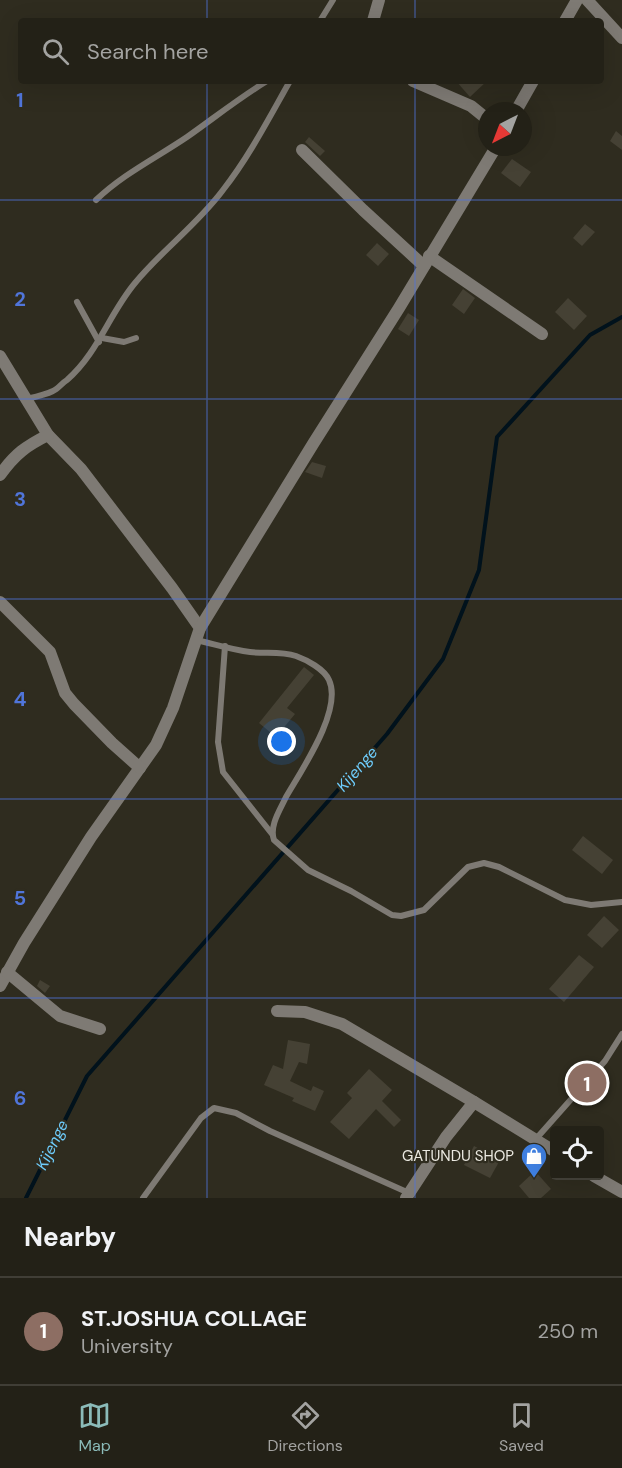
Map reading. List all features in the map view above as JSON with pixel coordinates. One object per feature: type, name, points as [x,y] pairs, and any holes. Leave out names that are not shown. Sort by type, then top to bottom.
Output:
[{"type":"street","points":[[374,18],[379,0]]},
{"type":"street","points":[[567,18],[577,0]]},
{"type":"street","points":[[587,0],[604,18]]},
{"type":"street","points":[[604,18],[622,38]]},
{"type":"street","points":[[420,84],[471,106],[478,112]]},
{"type":"street","points":[[521,102],[531,84]]},
{"type":"street","points":[[303,150],[363,210],[426,261],[542,334]]},
{"type":"street","points":[[0,986],[24,943],[91,837],[156,745],[174,708],[198,634],[490,156]]},
{"type":"street","points":[[0,356],[48,435],[81,469],[172,588],[198,634]]},
{"type":"street","points":[[0,475],[20,451],[48,435]]},
{"type":"street","points":[[0,602],[50,652],[65,693],[74,704],[140,768]]},
{"type":"street","points":[[8,972],[60,1016],[100,1029]]},
{"type":"street","points":[[277,1011],[305,1012],[342,1024],[550,1148]]},
{"type":"street","points":[[411,1197],[446,1137],[474,1102]]},
{"type":"street","points":[[601,1180],[622,1192]]},
{"type":"lane","points":[[322,18],[333,0]]},
{"type":"lane","points":[[96,200],[112,185],[186,138],[262,84]]},
{"type":"lane","points":[[26,399],[54,391],[80,369],[101,340],[121,302],[134,284],[223,190],[288,84]]},
{"type":"lane","points":[[77,302],[101,340]]},
{"type":"lane","points":[[101,340],[124,342],[136,338]]},
{"type":"lane","points":[[198,634],[225,646],[249,652],[296,656],[316,667],[330,681],[331,703],[322,733],[280,808],[273,827],[273,838]]},
{"type":"lane","points":[[225,646],[218,742],[223,772],[273,838],[299,863],[314,873],[392,915],[401,916],[424,910],[468,867],[484,863],[499,867],[565,900],[591,905],[622,902]]},
{"type":"lane","points":[[535,1140],[605,1061],[622,1034]]},
{"type":"lane","points":[[143,1198],[201,1118],[214,1108],[236,1113],[411,1197]]},
{"type":"building","points":[[459,84],[484,84],[470,97]]},
{"type":"building","points":[[616,131],[622,136],[622,150],[610,141]]},
{"type":"building","points":[[309,137],[325,151],[320,156],[305,142]]},
{"type":"building","points":[[512,159],[531,172],[520,187],[501,173]]},
{"type":"building","points":[[585,224],[595,232],[582,246],[573,238]]},
{"type":"building","points":[[377,243],[389,254],[378,266],[366,255]]},
{"type":"building","points":[[463,289],[475,298],[464,314],[452,305]]},
{"type":"building","points":[[568,298],[587,316],[574,330],[555,312]]},
{"type":"building","points":[[408,313],[419,320],[409,336],[398,329]]},
{"type":"building","points":[[312,462],[326,466],[322,478],[305,472]]},
{"type":"building","points":[[304,667],[314,675],[287,708],[295,714],[276,737],[259,723]]},
{"type":"building","points":[[583,836],[613,860],[602,874],[572,850]]},
{"type":"building","points":[[604,916],[619,930],[602,948],[587,935]]},
{"type":"building","points":[[579,955],[594,967],[564,1002],[549,989]]},
{"type":"building","points":[[40,980],[50,986],[45,993],[37,986]]},
{"type":"building","points":[[288,1040],[310,1044],[307,1064],[299,1062],[290,1081],[311,1091],[313,1086],[324,1091],[315,1111],[292,1101],[294,1098],[264,1085],[273,1065],[283,1069]]},
{"type":"building","points":[[369,1069],[392,1090],[382,1101],[401,1120],[394,1127],[376,1109],[349,1139],[330,1122],[352,1098],[347,1093]]},
{"type":"building","points":[[474,1146],[500,1160],[490,1178],[464,1165]]},
{"type":"building","points":[[535,1171],[551,1189],[541,1198],[529,1198],[519,1186]]},
{"type":"waterway","name":"Kijenge","points":[[26,1198],[87,1076],[387,734],[443,659],[479,570],[497,437],[590,335],[622,317]]},
{"type":"place","name":"ST.JOSHUA COLLAGE","points":[[587,1083]]},
{"type":"place","name":"GATUNDU SHOP","points":[[534,1179]]}]
